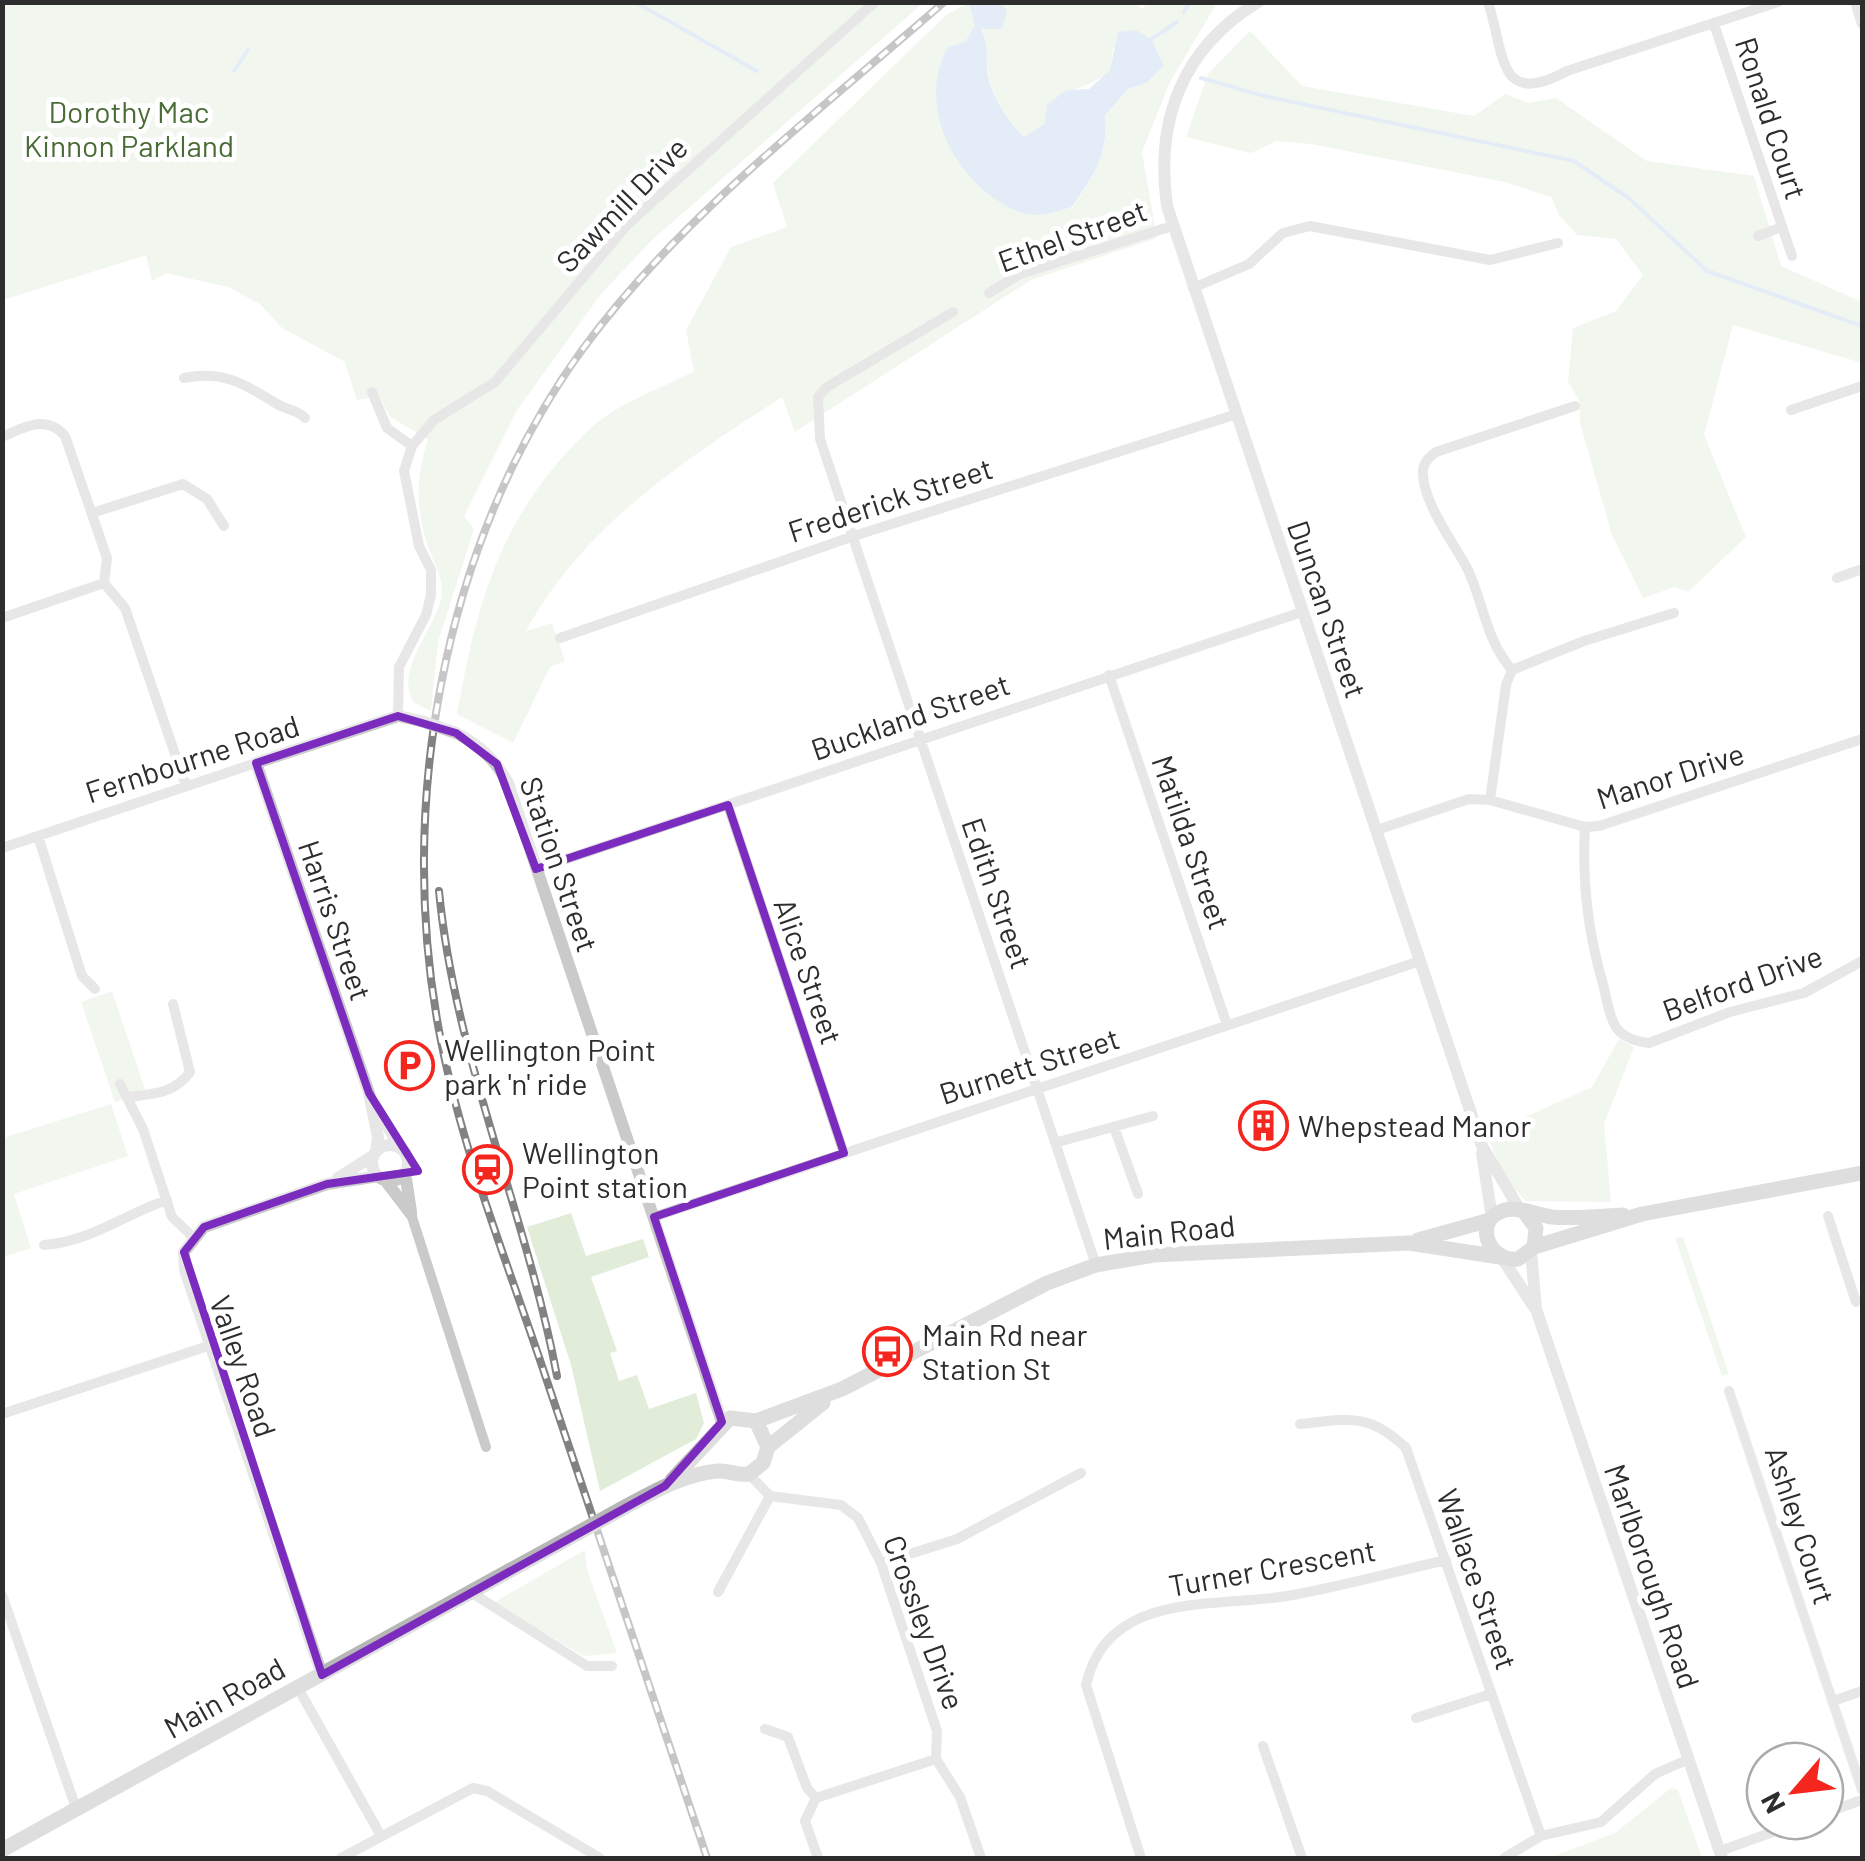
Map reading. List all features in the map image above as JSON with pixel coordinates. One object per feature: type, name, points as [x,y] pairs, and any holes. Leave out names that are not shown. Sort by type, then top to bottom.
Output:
[{"type":"main road","points":[[1642,1214],[1556,1217],[1507,1209],[1491,1219],[1488,1243],[1501,1257],[1518,1259],[1532,1249],[1642,1214],[1862,1173]]},
{"type":"main road","points":[[1522,1212],[1536,1228],[1532,1249]]},
{"type":"main road","name":"Main Road","points":[[1409,1243],[1491,1219]]},
{"type":"main road","name":"Main Road","points":[[665,1486],[709,1444],[722,1422],[738,1416],[756,1422],[842,1389],[1047,1283],[1096,1265],[1154,1255],[1409,1243],[1501,1257]]},
{"type":"main road","name":"Main Road","points":[[2,1850],[665,1486],[722,1470],[749,1474],[763,1463],[768,1446],[842,1389]]},
{"type":"main road","points":[[756,1422],[768,1446]]},
{"type":"main road","points":[[709,1444],[722,1470]]},
{"type":"street","name":"Sawmill Drive","points":[[412,446],[434,420],[496,382],[628,224],[875,2]]},
{"type":"street","name":"Duncan Street","points":[[1258,2],[1202,48],[1180,85],[1164,140],[1162,172],[1172,226],[1482,1146],[1491,1219]]},
{"type":"street","points":[[1488,2],[1503,64],[1525,87],[1540,86],[1567,72],[1778,2]]},
{"type":"street","points":[[1855,2],[1862,24]]},
{"type":"street","name":"Ronald Court","points":[[1714,24],[1792,256]]},
{"type":"street","name":"Ethel Street","points":[[989,292],[1020,274],[1172,226]]},
{"type":"street","points":[[1193,288],[1249,264],[1282,233],[1310,226],[1490,260],[1558,243]]},
{"type":"street","name":"Ronald Court","points":[[1758,236],[1782,227]]},
{"type":"street","name":"Edith Street","points":[[953,312],[827,387],[818,397],[820,439],[1096,1265]]},
{"type":"street","points":[[184,378],[226,376],[249,384],[305,418]]},
{"type":"street","points":[[1791,410],[1862,386]]},
{"type":"street","points":[[372,392],[388,428],[412,446],[404,471],[419,546],[431,570],[426,616],[399,667],[398,716]]},
{"type":"street","points":[[1512,670],[1490,639],[1468,570],[1444,533],[1422,473],[1426,461],[1436,452],[1574,406]]},
{"type":"street","name":"Frederick Street","points":[[560,638],[854,536],[1237,414]]},
{"type":"street","points":[[2,436],[36,423],[46,424],[65,436],[107,558],[104,583],[125,608],[186,786]]},
{"type":"street","points":[[92,513],[183,484],[206,499],[224,526]]},
{"type":"street","points":[[1837,578],[1862,569]]},
{"type":"street","points":[[2,618],[104,583]]},
{"type":"street","name":"Buckland Street","points":[[536,869],[1302,612]]},
{"type":"street","points":[[1490,800],[1506,685],[1512,670],[1584,640],[1674,613]]},
{"type":"street","name":"Matilda Street","points":[[1109,675],[1228,1024]]},
{"type":"street","name":"Station Street","points":[[398,716],[456,732],[475,742],[497,764],[722,1422]]},
{"type":"street","name":"Fernbourne Road","points":[[2,848],[398,716]]},
{"type":"street","name":"Manor Drive","points":[[1377,830],[1469,799],[1490,800],[1584,827],[1862,739]]},
{"type":"street","name":"Harris Street","points":[[256,763],[369,1093],[378,1138],[375,1154]]},
{"type":"street","name":"Alice Street","points":[[728,805],[844,1152]]},
{"type":"street","name":"Belford Drive","points":[[1584,827],[1582,884],[1588,931],[1611,1014],[1620,1031],[1637,1041],[1649,1043],[1730,1012],[1804,992],[1862,961]]},
{"type":"street","points":[[38,836],[82,976],[95,989]]},
{"type":"street","name":"Burnett Street","points":[[654,1217],[1420,961]]},
{"type":"street","points":[[127,1097],[166,1092],[181,1085],[190,1072],[172,1004]]},
{"type":"street","points":[[120,1084],[172,1217],[192,1236],[204,1227],[327,1184],[386,1145],[400,1148],[408,1159],[411,1214],[486,1447]]},
{"type":"street","name":"Harris Street","points":[[369,1093],[400,1148]]},
{"type":"street","points":[[1058,1142],[1153,1116]]},
{"type":"street","points":[[1114,1127],[1138,1194]]},
{"type":"street","name":"Duncan Street","points":[[1482,1146],[1522,1212]]},
{"type":"street","points":[[375,1154],[373,1168],[411,1214]]},
{"type":"street","points":[[327,1184],[398,1179],[406,1172]]},
{"type":"street","points":[[44,1245],[120,1224],[140,1209],[167,1200]]},
{"type":"street","points":[[1828,1216],[1856,1302]]},
{"type":"street","name":"Valley Road","points":[[192,1236],[184,1252],[185,1270],[322,1676]]},
{"type":"street","name":"Marlborough Road","points":[[1532,1249],[1536,1309],[1721,1855]]},
{"type":"street","name":"Marlborough Road","points":[[1501,1257],[1536,1309]]},
{"type":"street","points":[[2,1414],[211,1345]]},
{"type":"street","name":"Ashley Court","points":[[1729,1391],[1862,1790]]},
{"type":"street","name":"Wallace Street","points":[[1300,1424],[1358,1418],[1386,1429],[1406,1448],[1541,1836]]},
{"type":"street","points":[[881,1563],[957,1540],[1081,1473]]},
{"type":"street","points":[[718,1592],[770,1496],[749,1474]]},
{"type":"street","name":"Crossley Drive","points":[[770,1496],[841,1505],[858,1518],[881,1563],[937,1731],[936,1759],[960,1797],[981,1858]]},
{"type":"street","name":"Turner Crescent","points":[[1141,1858],[1086,1684],[1092,1661],[1110,1636],[1178,1605],[1286,1596],[1446,1560]]},
{"type":"street","points":[[472,1593],[586,1666],[612,1666]]},
{"type":"street","points":[[2,1595],[76,1808]]},
{"type":"street","points":[[298,1688],[381,1836]]},
{"type":"street","points":[[1833,1701],[1862,1691]]},
{"type":"street","points":[[1416,1718],[1491,1694]]},
{"type":"street","points":[[765,1730],[788,1737],[806,1788],[816,1798]]},
{"type":"street","points":[[1264,1746],[1302,1858]]},
{"type":"street","points":[[818,1858],[806,1821],[816,1798],[936,1759]]},
{"type":"street","points":[[1504,1858],[1541,1836],[1601,1822],[1655,1774],[1688,1759]]},
{"type":"street","points":[[341,1858],[473,1788],[487,1791],[600,1858]]},
{"type":"street","points":[[1721,1855],[1755,1841]]},
{"type":"highlighted area","points":[[398,716],[456,733],[497,764],[536,869],[728,805],[844,1153],[654,1217],[722,1422],[665,1486],[322,1675],[184,1252],[204,1227],[327,1184],[418,1171],[369,1093],[256,763]]},
{"type":"green space","points":[[1132,2],[1143,9],[1147,3],[1217,3],[1170,82],[1142,152],[1157,238],[1031,280],[795,432],[782,397],[708,446],[606,527],[550,593],[526,631],[552,623],[565,661],[550,667],[513,743],[457,714],[485,594],[515,524],[561,459],[592,427],[628,403],[694,371],[686,330],[731,247],[787,227],[773,183],[946,15],[969,3],[976,26],[965,42],[965,169],[1013,206],[1038,212],[1073,207],[1102,154],[1105,117],[1128,89],[1146,83],[1164,66],[1152,40],[1113,49],[1111,70],[1047,104],[1044,124],[1025,138],[993,91],[981,28],[1007,12],[1002,3]]},
{"type":"green space","name":"Dorothy Mac Kinnon Parkland","points":[[2,3],[923,3],[652,240],[601,294],[517,410],[464,516],[474,529],[438,642],[431,711],[413,702],[409,689],[412,663],[442,592],[419,506],[419,479],[428,439],[390,417],[379,396],[357,400],[345,362],[282,328],[260,304],[228,287],[166,273],[152,281],[146,255],[3,300]]},
{"type":"green space","points":[[1250,31],[1302,86],[1474,116],[1505,94],[1529,103],[1556,98],[1647,161],[1754,176],[1781,266],[1862,302],[1862,363],[1733,325],[1704,435],[1746,537],[1688,592],[1675,587],[1643,598],[1612,535],[1580,423],[1579,400],[1568,382],[1573,328],[1616,311],[1643,275],[1616,239],[1577,235],[1559,215],[1551,197],[1505,182],[1311,144],[1276,141],[1251,153],[1186,137],[1208,74]]},
{"type":"green space","points":[[112,991],[146,1092],[115,1102],[81,1002]]},
{"type":"green space","points":[[1619,1039],[1634,1047],[1604,1124],[1611,1202],[1526,1201],[1503,1176],[1487,1134],[1592,1087]]},
{"type":"green space","points":[[111,1104],[128,1156],[14,1194],[31,1248],[3,1257],[3,1138]]},
{"type":"green space","points":[[571,1213],[586,1256],[643,1239],[649,1257],[591,1277],[617,1351],[610,1353],[619,1381],[637,1375],[649,1409],[696,1393],[704,1423],[696,1439],[600,1491],[571,1365],[527,1227]]},
{"type":"green space","points":[[1683,1237],[1729,1374],[1722,1376],[1675,1238]]},
{"type":"green space","points":[[585,1550],[587,1570],[617,1653],[584,1656],[493,1603]]},
{"type":"green space","points":[[1671,1788],[1678,1790],[1702,1858],[1549,1858],[1615,1833]]},
{"type":"water","points":[[969,3],[1002,3],[1007,12],[1002,29],[981,29],[993,92],[1024,137],[1044,124],[1047,104],[1067,90],[1089,89],[1110,70],[1118,32],[1136,30],[1152,40],[1164,66],[1146,83],[1128,89],[1105,116],[1102,154],[1072,207],[1039,215],[1019,212],[977,184],[948,143],[936,95],[939,70],[948,47],[965,42],[975,26]]},
{"type":"waterway","points":[[635,2],[757,71]]},
{"type":"waterway","points":[[1184,12],[1189,2]]},
{"type":"waterway","points":[[1148,41],[1177,22]]},
{"type":"waterway","points":[[234,71],[248,50]]},
{"type":"waterway","points":[[1201,78],[1264,96],[1574,161],[1630,199],[1707,271],[1862,326]]},
{"type":"railway","points":[[707,1858],[462,1127],[441,1041],[428,953],[424,862],[428,771],[442,681],[464,592],[494,507],[534,426],[582,350],[662,254],[707,210],[944,2]]},
{"type":"railway","points":[[439,891],[460,1014],[528,1255],[557,1376]]},
{"type":"place","name":"Wellington Point park 'n' ride","points":[[409,1066]]},
{"type":"place","name":"Whepstead Manor","points":[[1263,1125]]},
{"type":"place","name":"Wellington Point station","points":[[487,1169]]},
{"type":"place","name":"Main Rd near Station St","points":[[887,1351]]}]
